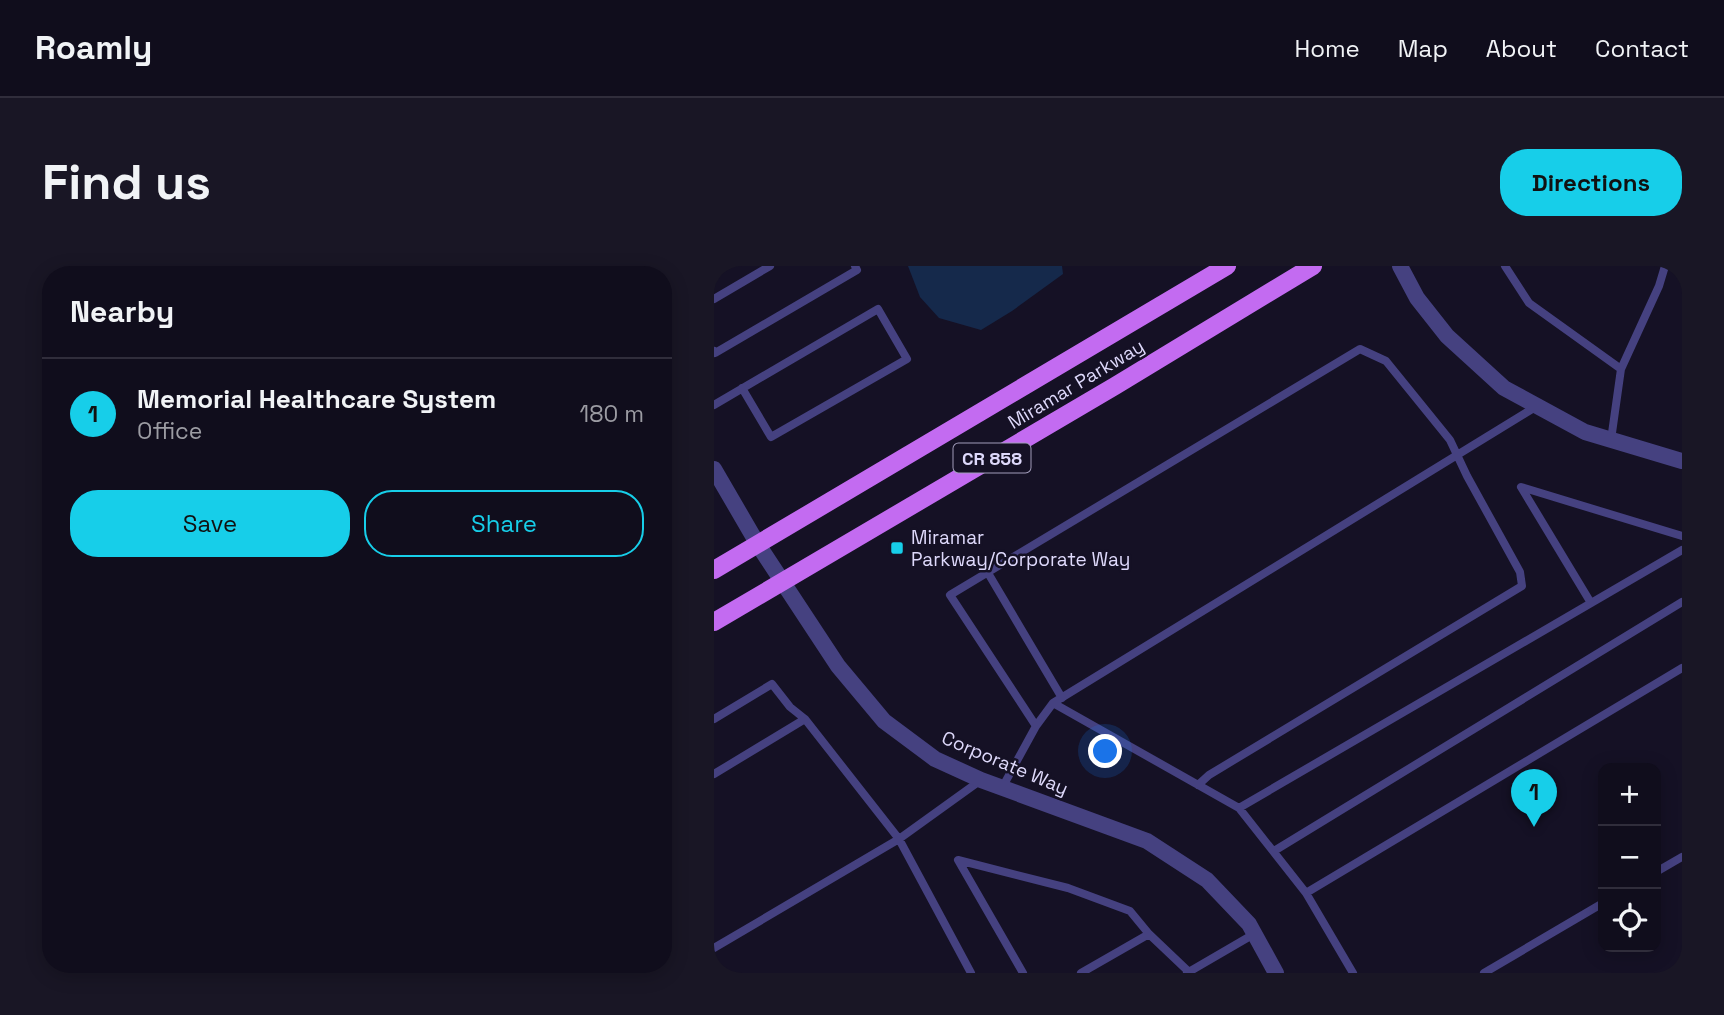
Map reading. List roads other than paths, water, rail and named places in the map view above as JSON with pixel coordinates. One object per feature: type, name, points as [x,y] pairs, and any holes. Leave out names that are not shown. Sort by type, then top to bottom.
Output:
[{"type":"main road","name":"Miramar Parkway","points":[[714,569],[1227,266]]},
{"type":"main road","name":"Miramar Parkway","points":[[714,622],[1313,266]]},
{"type":"street","points":[[1400,266],[1417,298],[1447,336],[1504,388],[1585,432],[1682,461]]},
{"type":"street","name":"Corporate Way","points":[[714,469],[782,582],[838,667],[884,721],[935,759],[981,780],[1147,841],[1207,880],[1249,924],[1276,973]]},
{"type":"lane","points":[[714,299],[770,266]]},
{"type":"lane","points":[[714,351],[715,353],[857,270],[855,266]]},
{"type":"lane","points":[[1505,266],[1529,303],[1621,369]]},
{"type":"lane","points":[[1611,440],[1621,369],[1659,286],[1665,266]]},
{"type":"lane","points":[[714,405],[742,388],[878,309],[907,359],[771,437],[742,388]]},
{"type":"lane","points":[[1036,726],[950,595],[1360,349],[1386,361],[1450,440],[1520,572],[1522,586],[1209,775],[1198,785]]},
{"type":"lane","points":[[1002,788],[1036,726],[1054,703],[1536,406]]},
{"type":"lane","points":[[1591,603],[1521,487],[1682,536]]},
{"type":"lane","points":[[1239,808],[1682,550]]},
{"type":"lane","points":[[988,573],[1062,698]]},
{"type":"lane","points":[[1274,851],[1682,601]]},
{"type":"lane","points":[[1306,893],[1682,668]]},
{"type":"lane","points":[[714,719],[772,684],[790,707],[806,719],[899,839],[971,973]]},
{"type":"lane","points":[[1054,703],[1239,808],[1306,893],[1353,973]]},
{"type":"lane","points":[[714,774],[806,719]]},
{"type":"lane","points":[[714,948],[899,839],[981,780]]},
{"type":"lane","points":[[1661,869],[1682,857]]},
{"type":"lane","points":[[1023,973],[958,860],[1068,888],[1130,911],[1189,973],[1254,934]]},
{"type":"lane","points":[[1484,973],[1598,906]]},
{"type":"lane","points":[[1081,973],[1149,934]]},
{"type":"water","points":[[908,266],[1062,266],[1063,274],[981,330],[939,318],[920,297]]},
{"type":"place","name":"Miramar Parkway/Corporate Way","points":[[897,548]]},
{"type":"place","name":"Memorial Healthcare System","points":[[1534,827]]}]
